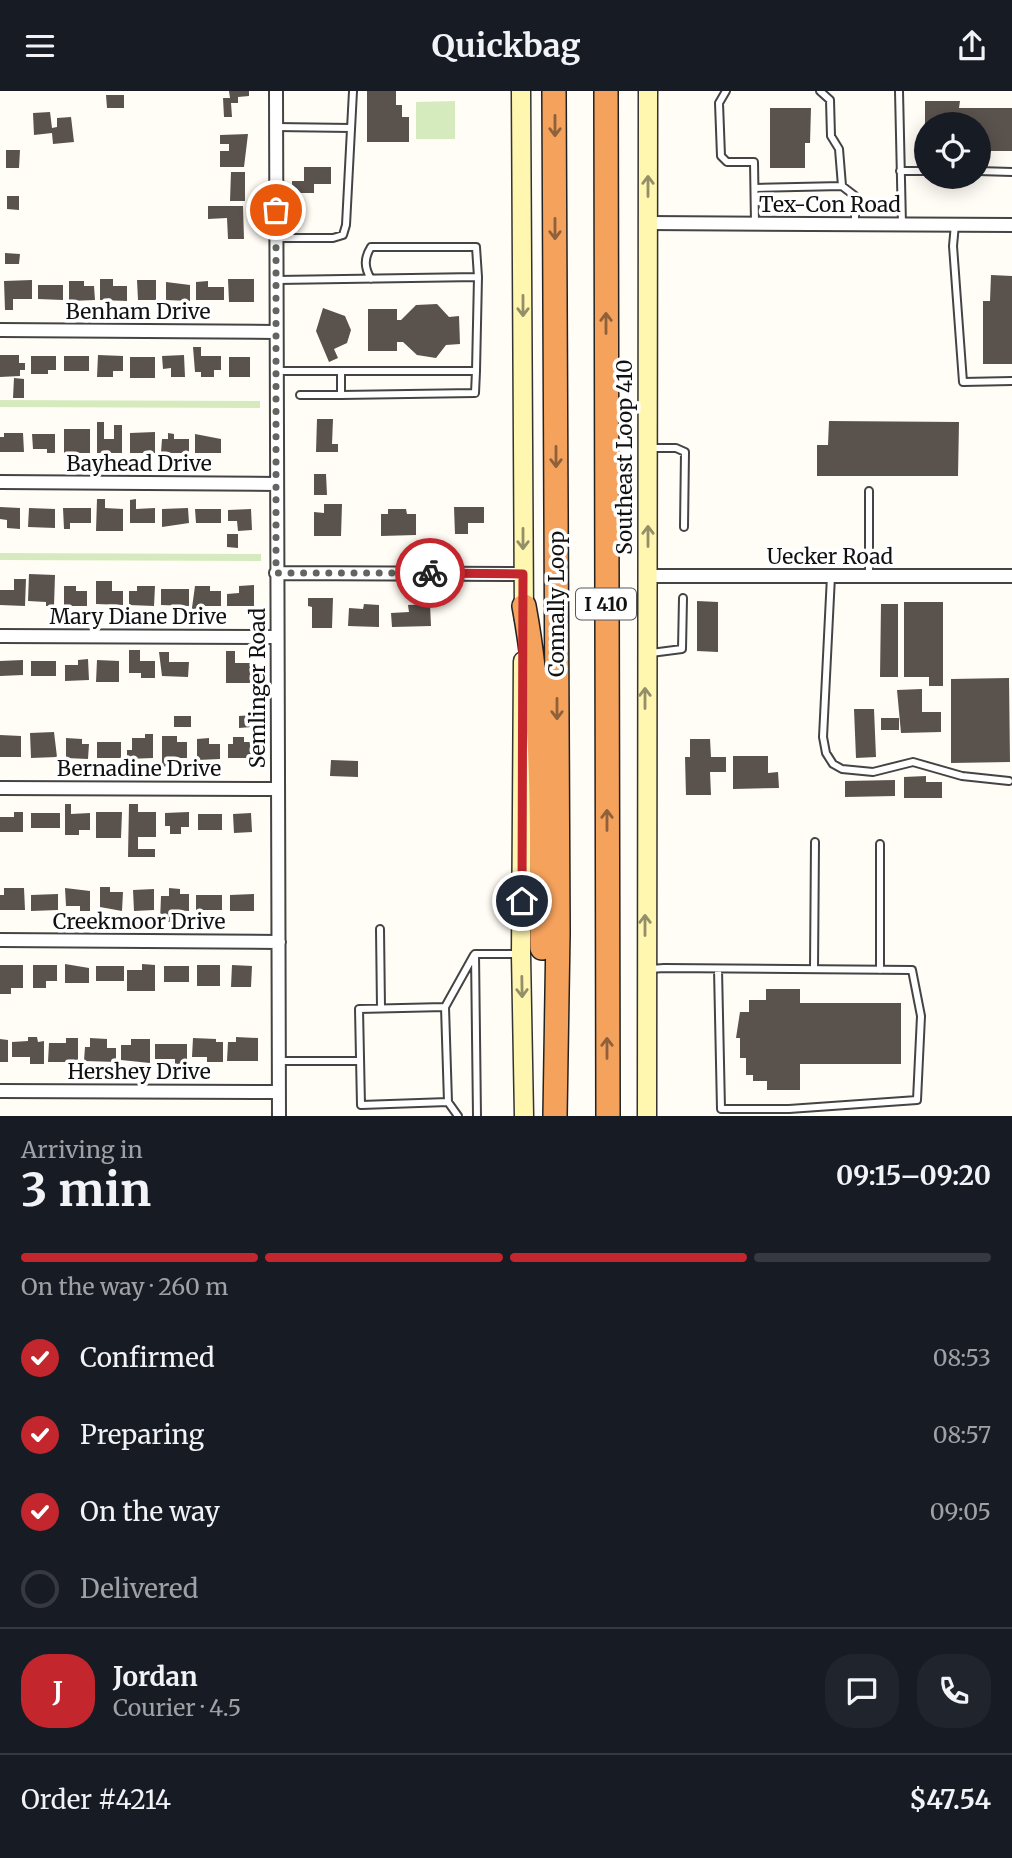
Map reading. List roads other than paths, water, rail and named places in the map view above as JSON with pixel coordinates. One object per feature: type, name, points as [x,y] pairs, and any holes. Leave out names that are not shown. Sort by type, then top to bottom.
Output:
[{"type":"highway","name":"Connally Loop","points":[[554,91],[558,933],[555,1116]]},
{"type":"highway","name":"I 410","points":[[606,91],[608,1116]]},
{"type":"highway","points":[[524,606],[534,662],[539,722],[543,1020],[554,1060]]},
{"type":"main road","points":[[521,91],[524,606],[521,955],[524,1116]]},
{"type":"main road","name":"Southeast Loop 410","points":[[646,1116],[644,969],[645,654],[648,576],[648,91]]},
{"type":"street","name":"Semlinger Road","points":[[276,91],[279,1116]]},
{"type":"street","name":"Tex-Con Road","points":[[648,223],[1012,225]]},
{"type":"street","name":"Benham Drive","points":[[0,330],[275,332]]},
{"type":"street","name":"Bayhead Drive","points":[[0,482],[277,484]]},
{"type":"street","points":[[276,573],[523,574]]},
{"type":"street","name":"Uecker Road","points":[[648,576],[1012,576]]},
{"type":"street","name":"Mary Diane Drive","points":[[0,636],[276,637]]},
{"type":"street","name":"Bernadine Drive","points":[[0,788],[278,789]]},
{"type":"street","name":"Creekmoor Drive","points":[[0,940],[279,942]]},
{"type":"street","name":"Hershey Drive","points":[[0,1091],[278,1092]]},
{"type":"lane","points":[[276,238],[333,238],[342,235],[346,225],[353,91]]},
{"type":"lane","points":[[726,91],[719,103],[721,156],[727,162],[754,162],[755,223]]},
{"type":"lane","points":[[820,91],[830,100],[831,137],[839,149],[842,186]]},
{"type":"lane","points":[[899,91],[902,224]]},
{"type":"lane","points":[[276,127],[351,128]]},
{"type":"lane","points":[[900,170],[914,171]]},
{"type":"lane","points":[[991,171],[1012,172]]},
{"type":"lane","points":[[755,188],[842,186],[855,196],[855,224]]},
{"type":"lane","points":[[955,224],[953,246],[963,382],[1012,381]]},
{"type":"lane","points":[[300,395],[475,393],[478,277],[476,247],[371,247],[365,256],[366,271],[371,279]]},
{"type":"lane","points":[[276,280],[478,277]]},
{"type":"lane","points":[[276,371],[476,371]]},
{"type":"lane","points":[[341,371],[341,395]]},
{"type":"lane","points":[[648,448],[676,448],[685,452],[684,527]]},
{"type":"lane","points":[[869,491],[869,576]]},
{"type":"lane","points":[[831,576],[822,737],[823,747],[833,764],[856,772],[873,772],[913,762],[962,776],[1009,781]]},
{"type":"lane","points":[[645,654],[682,649],[683,598]]},
{"type":"lane","points":[[814,969],[815,842]]},
{"type":"lane","points":[[880,844],[880,970]]},
{"type":"lane","points":[[380,929],[381,1008]]},
{"type":"lane","points":[[475,954],[521,955]]},
{"type":"lane","points":[[458,1116],[448,1102],[445,1007],[475,954]]},
{"type":"lane","points":[[475,954],[477,1116]]},
{"type":"lane","points":[[644,969],[718,969],[814,969],[912,970],[921,1016],[918,1100],[789,1109],[721,1109],[718,969]]},
{"type":"lane","points":[[445,1007],[359,1009],[361,1105],[448,1102]]},
{"type":"lane","points":[[279,1061],[360,1061]]}]
